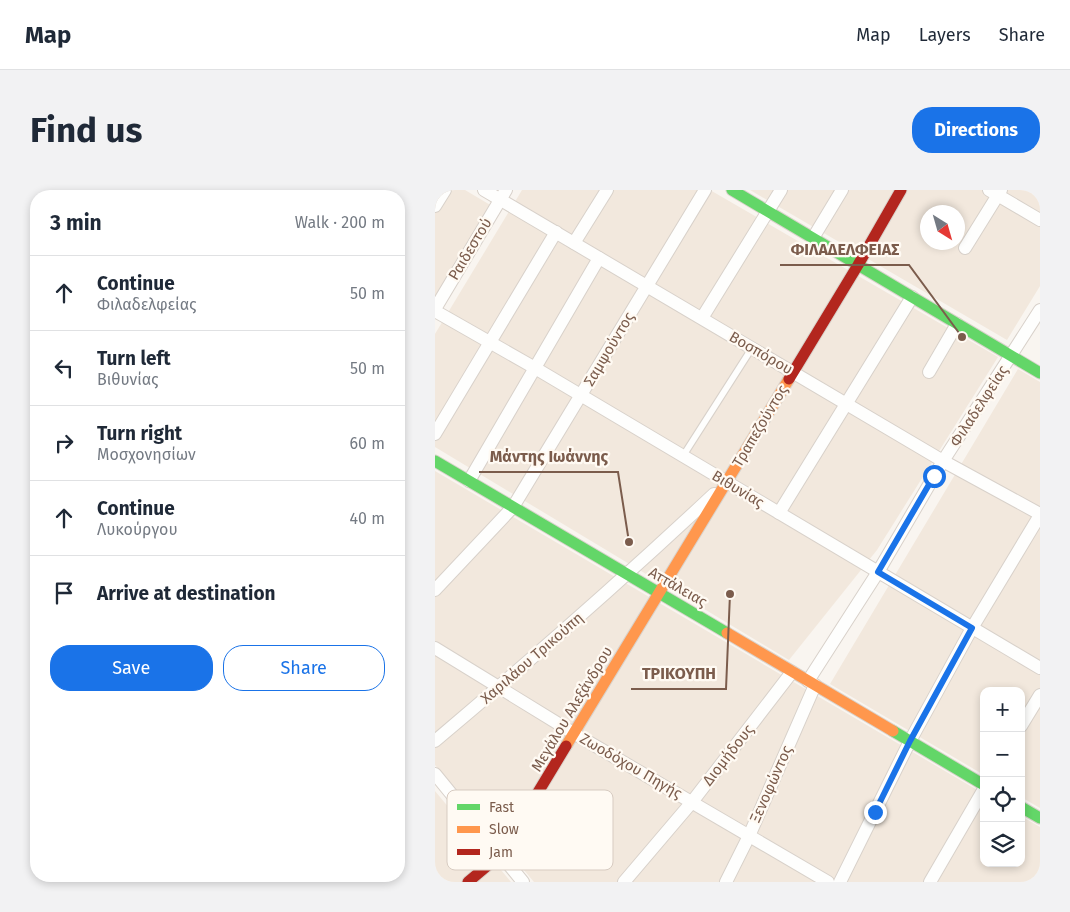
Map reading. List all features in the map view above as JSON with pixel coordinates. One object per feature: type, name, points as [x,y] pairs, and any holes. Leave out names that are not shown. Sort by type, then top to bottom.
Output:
[{"type":"street","points":[[435,206],[445,190]]},
{"type":"street","name":"Βοσπόρου","points":[[484,190],[503,195],[556,232],[599,258],[943,461],[1040,515]]},
{"type":"street","points":[[574,243],[607,190]]},
{"type":"street","name":"Σαμψούντος","points":[[435,590],[513,507],[705,190]]},
{"type":"street","points":[[732,190],[1040,373]]},
{"type":"street","points":[[702,318],[781,190]]},
{"type":"street","points":[[813,238],[842,190]]},
{"type":"street","name":"Τραπεζούντος","points":[[659,593],[858,265],[901,190]]},
{"type":"street","points":[[965,248],[996,192],[1040,220]]},
{"type":"street","name":"Ραιδεστού","points":[[435,310],[503,195]]},
{"type":"street","points":[[435,434],[556,232]]},
{"type":"street","points":[[469,481],[599,258]]},
{"type":"street","points":[[779,514],[912,297]]},
{"type":"street","name":"Βιθυνίας","points":[[435,310],[1040,668]]},
{"type":"street","name":"Φιλαδελφείας","points":[[812,683],[943,461],[1040,310]]},
{"type":"street","points":[[929,372],[957,324]]},
{"type":"street","name":"Αττάλειας","points":[[435,461],[980,783]]},
{"type":"street","name":"Τραπεζούντος","points":[[627,575],[727,482]]},
{"type":"street","points":[[839,882],[910,741],[972,628],[1040,515]]},
{"type":"street","name":"Χαριλάου Τρικούπη","points":[[435,741],[500,687],[627,575]]},
{"type":"street","name":"Μεγάλου Αλεξάνδρου","points":[[540,790],[659,593]]},
{"type":"street","name":"Ζωοδόχου Πηγής","points":[[435,648],[575,734],[828,882]]},
{"type":"street","name":"Διομήδους","points":[[624,882],[692,802],[792,672]]},
{"type":"street","name":"Ξενοφώντος","points":[[726,882],[749,836],[812,683]]},
{"type":"street","points":[[1025,719],[1040,695]]},
{"type":"street","points":[[435,774],[448,790]]},
{"type":"street","points":[[930,882],[980,796]]},
{"type":"street","points":[[1025,809],[1040,818]]},
{"type":"street","name":"Μεγάλου Αλεξάνδρου","points":[[468,882],[482,870]]},
{"type":"street","points":[[513,870],[523,882]]},
{"type":"lane","points":[[683,456],[752,348]]},
{"type":"shaded area","points":[[435,190],[465,190],[492,206],[435,303]]},
{"type":"shaded area","points":[[522,190],[710,190],[998,357],[877,550],[789,660],[435,447],[435,334]]},
{"type":"shaded area","points":[[750,190],[1040,190],[1040,286],[1007,340]]},
{"type":"shaded area","points":[[1018,369],[1040,382],[1040,808],[1025,799],[1025,687],[980,687],[980,773],[830,684]]},
{"type":"shaded area","points":[[435,471],[980,792],[980,867],[1025,867],[1025,818],[1040,827],[1040,882],[534,882],[524,870],[613,870],[613,790],[456,790],[435,765]]},
{"type":"shaded area","points":[[435,791],[447,805],[447,870],[501,870],[511,882],[435,882]]},
{"type":"traffic: fast","points":[[732,190],[1040,373]]},
{"type":"traffic: fast","points":[[435,461],[727,633]]},
{"type":"traffic: fast","points":[[893,731],[980,783]]},
{"type":"traffic: fast","points":[[1025,809],[1040,818]]},
{"type":"traffic: slow","points":[[566,746],[789,379]]},
{"type":"traffic: slow","points":[[727,633],[893,731]]},
{"type":"traffic: jam","points":[[789,379],[901,190]]},
{"type":"traffic: jam","points":[[539,790],[566,746]]},
{"type":"traffic: jam","points":[[468,882],[482,870]]},
{"type":"place","name":"ΦΙΛΑΔΕΛΦΕΙΑΣ","points":[[962,337]]},
{"type":"place","name":"Μάντης Ιωάννης","points":[[629,542]]},
{"type":"place","name":"ΤΡΙΚΟΥΠΗ","points":[[730,594]]},
{"type":"route","points":[[875,812],[910,741],[972,628],[878,572],[934,476]]}]
